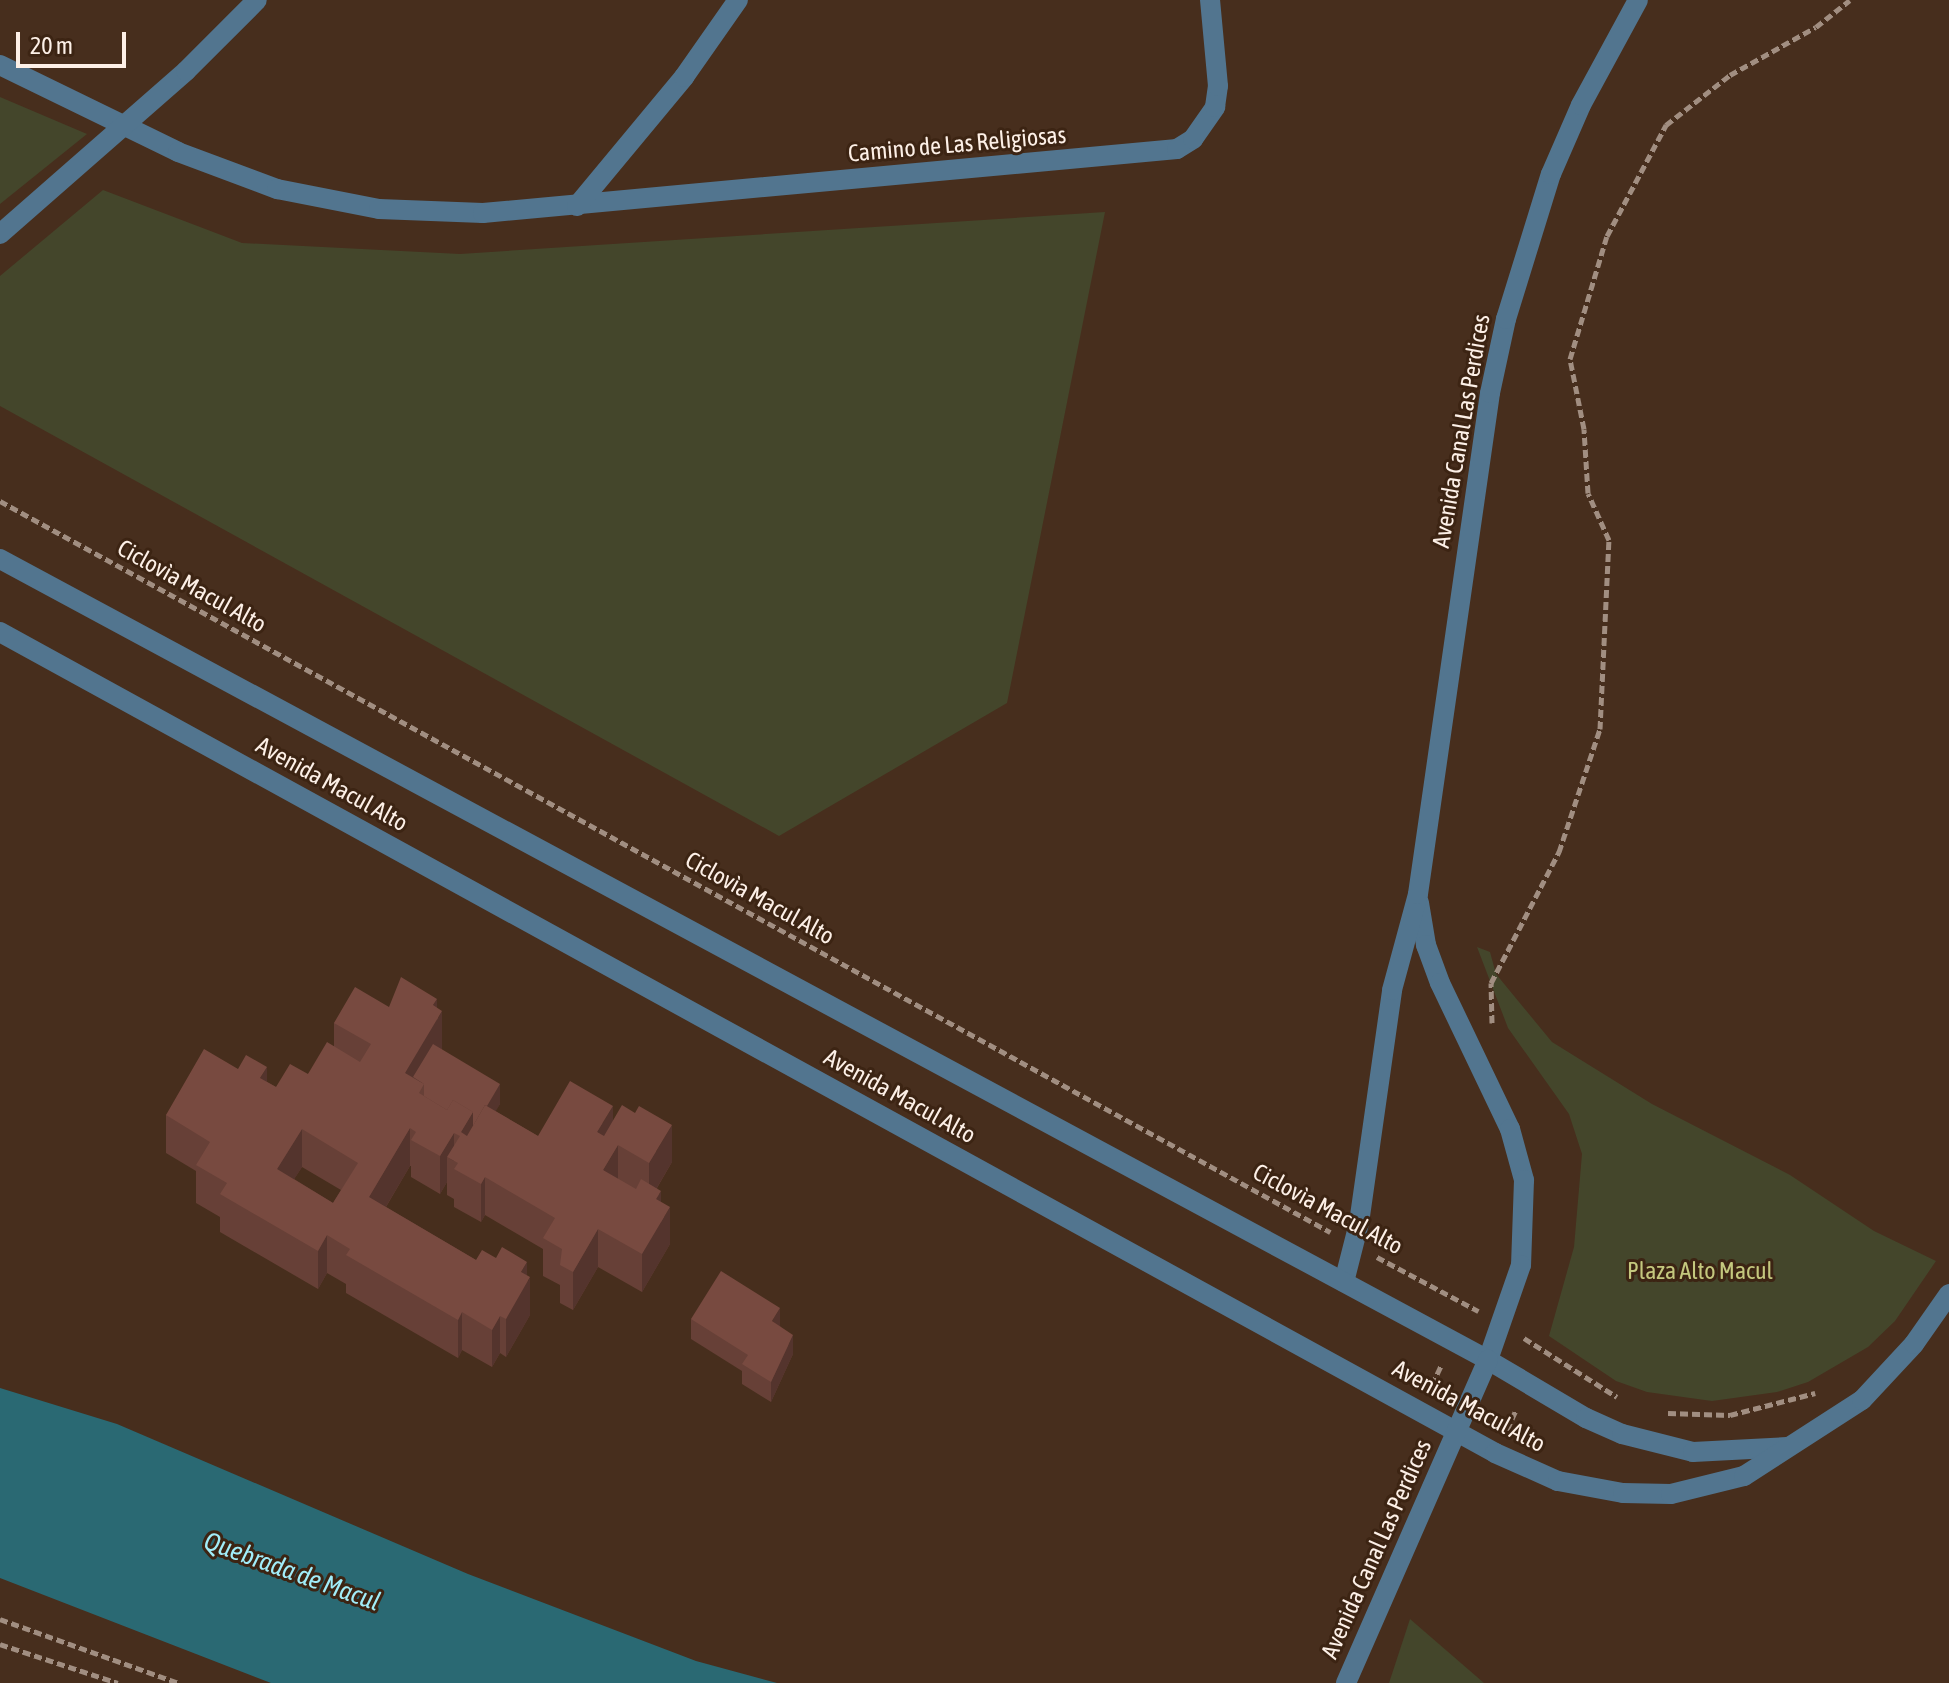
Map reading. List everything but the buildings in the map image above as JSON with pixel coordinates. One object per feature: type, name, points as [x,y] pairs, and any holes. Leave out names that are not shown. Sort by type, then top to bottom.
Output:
[{"type":"street","points":[[0,234],[123,126],[257,0]]},
{"type":"street","points":[[577,206],[674,90],[738,0]]},
{"type":"street","name":"Camino de Las Religiosas","points":[[0,65],[223,171],[327,201],[431,213],[577,206],[1177,149],[1193,139],[1215,107],[1218,86],[1210,0]]},
{"type":"street","name":"Avenida Canal Las Perdices","points":[[1344,1282],[1355,1246],[1392,990],[1418,894],[1490,393],[1506,319],[1557,160],[1638,0]]},
{"type":"street","name":"Avenida Macul Alto","points":[[0,559],[1344,1282],[1488,1360],[1586,1418],[1660,1446],[1728,1454],[1795,1445]]},
{"type":"street","name":"Avenida Macul Alto","points":[[0,632],[1456,1431],[1558,1481],[1623,1493],[1671,1494],[1716,1486],[1771,1463],[1862,1400],[1914,1344],[1949,1294]]},
{"type":"street","name":"Avenida Canal Las Perdices","points":[[1346,1683],[1503,1325],[1521,1265],[1527,1206],[1518,1155],[1479,1057],[1435,970],[1418,894]]},
{"type":"path","points":[[1479,1057],[1492,1028],[1491,983],[1559,852],[1600,729],[1609,540],[1588,493],[1584,429],[1570,359],[1607,236],[1666,125],[1730,75],[1816,27],[1850,0]]},
{"type":"path","name":"Ciclovìa Macul Alto","points":[[0,501],[1503,1325],[1629,1404]]},
{"type":"path","points":[[1662,1413],[1753,1412],[1828,1388]]},
{"type":"path","points":[[0,1619],[179,1683]]},
{"type":"path","points":[[0,1644],[118,1683]]},
{"type":"green space","points":[[0,97],[87,134],[0,204]]},
{"type":"green space","points":[[103,190],[242,243],[460,254],[1105,212],[1007,703],[779,836],[0,406],[0,276]]},
{"type":"green space","name":"Plaza Alto Macul","points":[[1477,947],[1490,952],[1496,974],[1552,1042],[1652,1104],[1790,1175],[1874,1231],[1936,1261],[1895,1321],[1868,1347],[1808,1382],[1777,1392],[1712,1401],[1647,1392],[1616,1381],[1549,1336],[1574,1247],[1582,1154],[1569,1114],[1508,1028]]},
{"type":"green space","points":[[1410,1619],[1484,1683],[1389,1683]]},
{"type":"water","name":"Quebrada de Macul","points":[[0,1388],[117,1424],[468,1574],[696,1661],[777,1683],[271,1683],[0,1578]]}]
